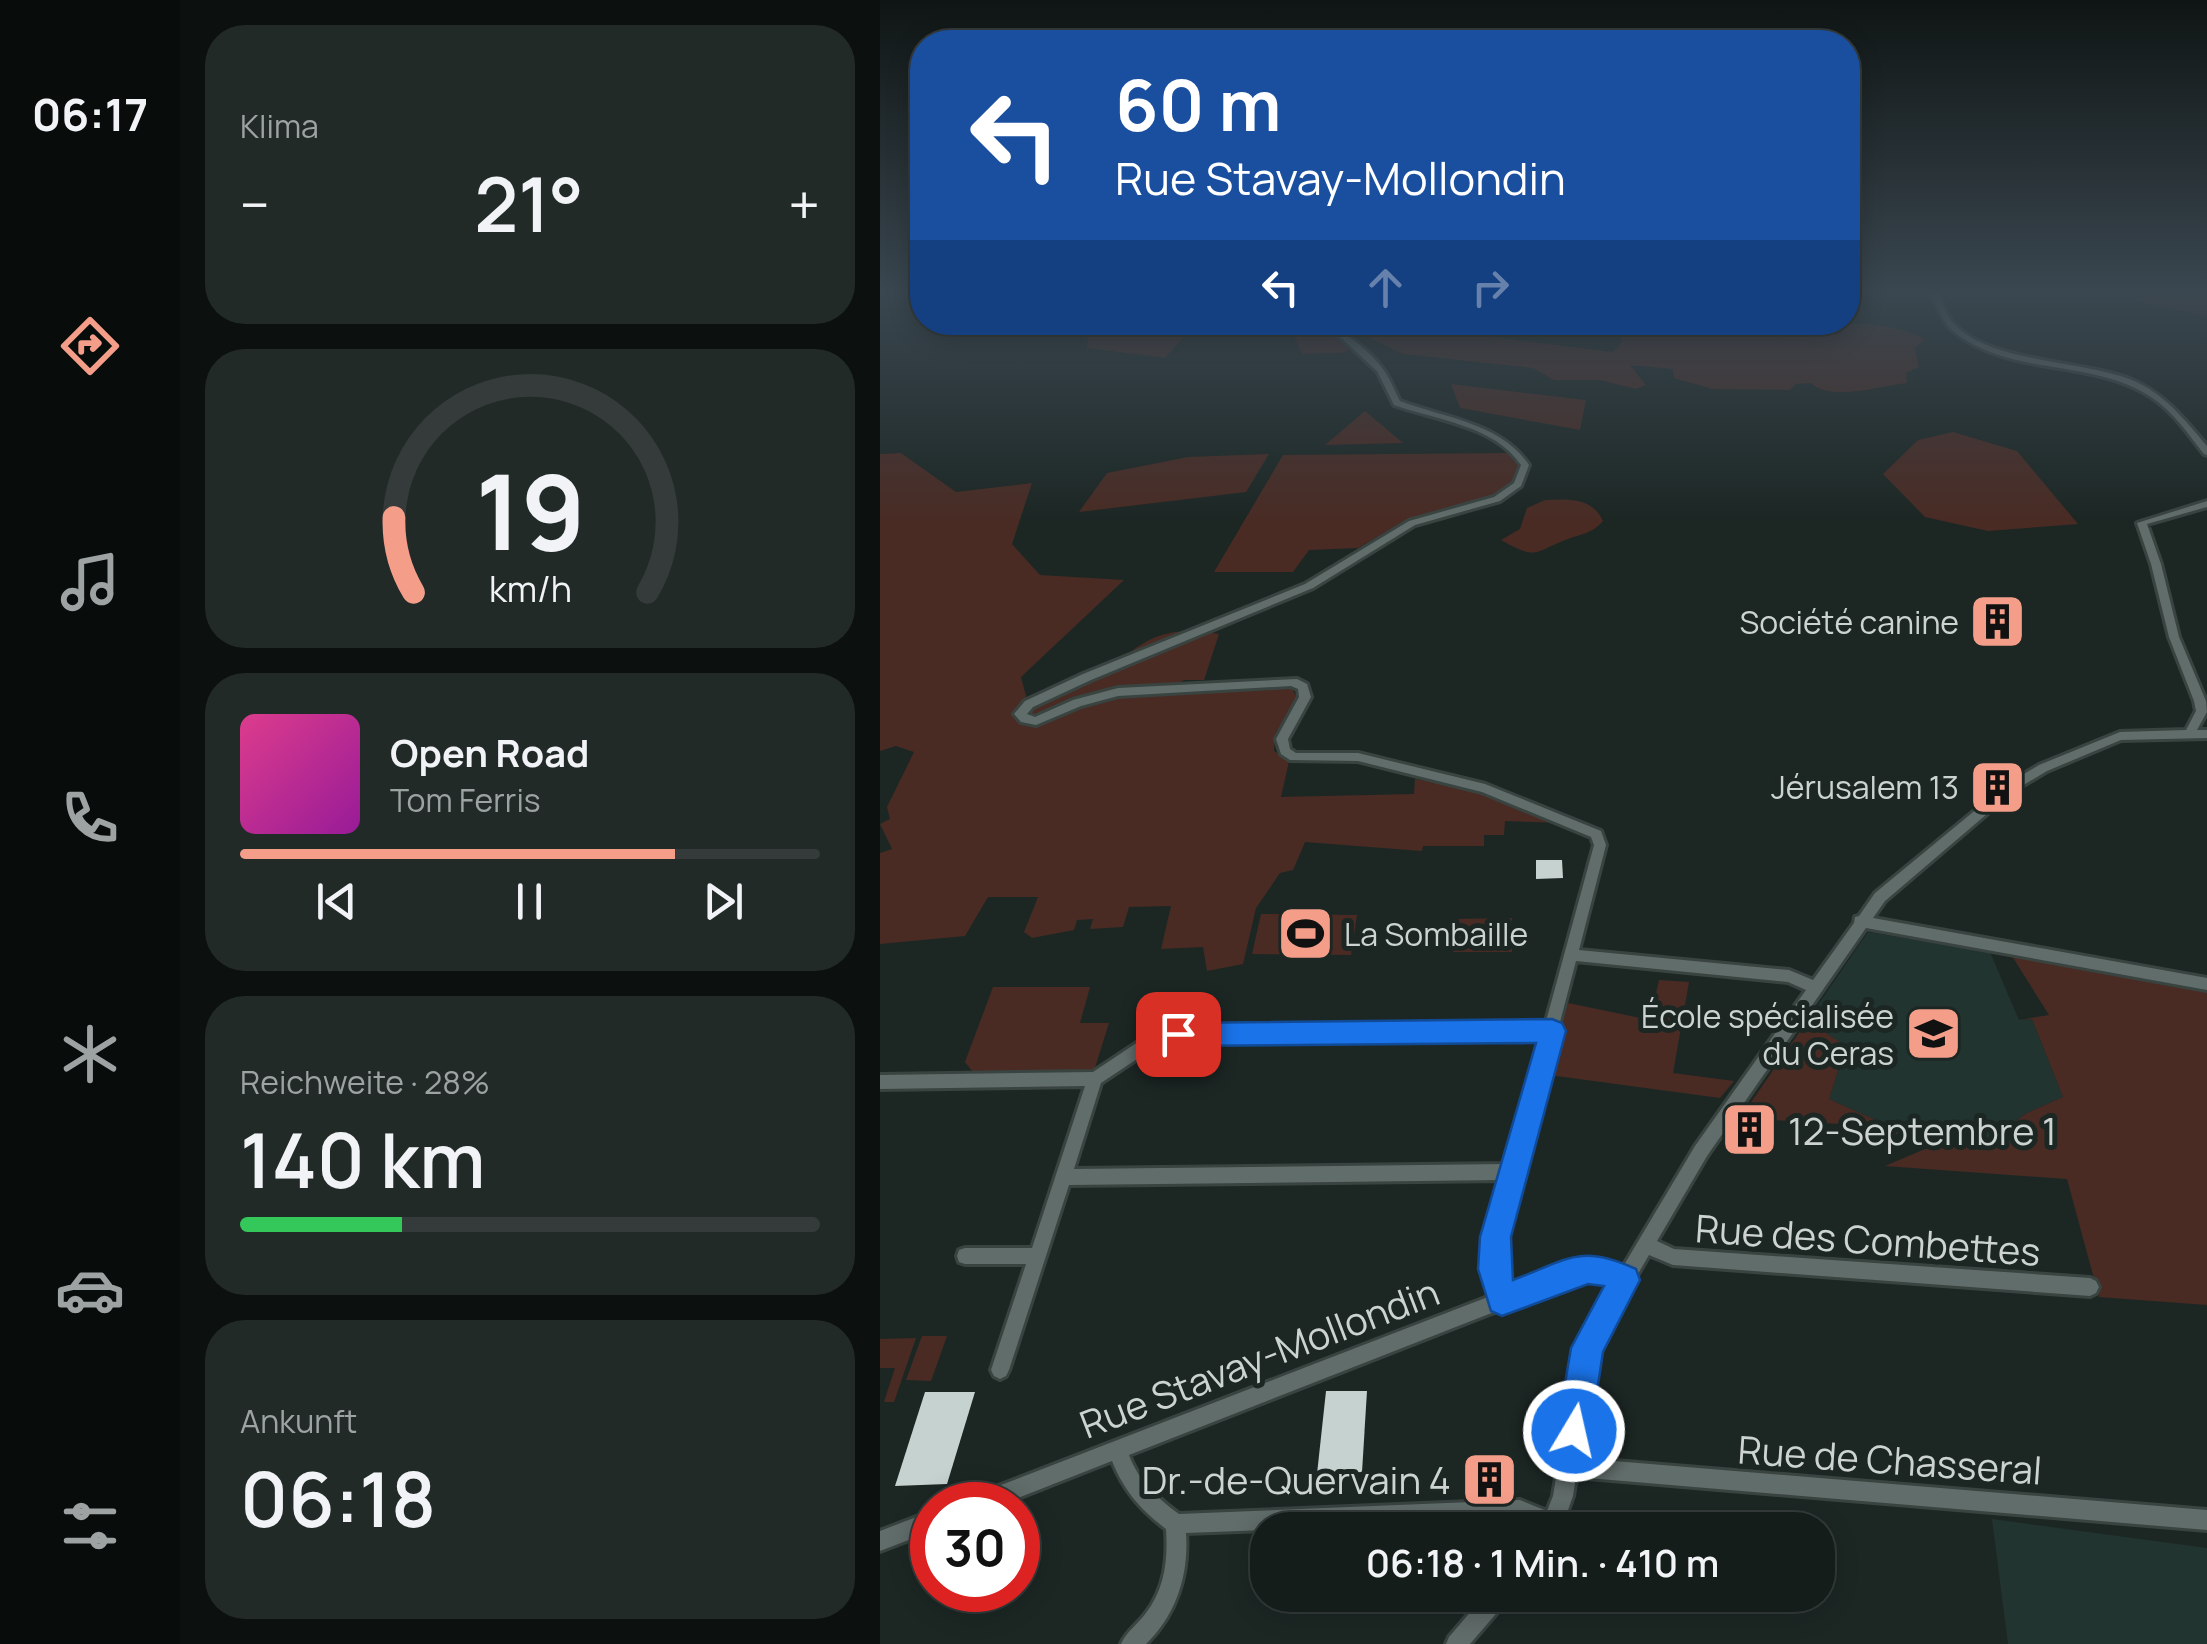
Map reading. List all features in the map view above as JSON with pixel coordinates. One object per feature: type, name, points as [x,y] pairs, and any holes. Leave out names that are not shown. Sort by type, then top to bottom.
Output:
[{"type":"street","points":[[1378,368],[1397,403],[1482,432],[1515,449],[1525,465],[1518,484],[1488,502],[1412,523],[1292,594],[1086,678],[1029,704],[1020,714],[1025,720],[1036,720],[1100,696],[1140,689],[1275,681],[1298,684],[1305,697],[1282,739],[1286,751],[1294,758],[1358,757],[1486,788],[1597,834],[1600,845],[1493,1253],[1502,1300]]},
{"type":"street","points":[[2084,368],[2131,383],[2172,410],[2207,452]]},
{"type":"street","points":[[2190,733],[2202,711],[2200,701],[2174,637],[2142,523],[2207,504]]},
{"type":"street","points":[[1556,1512],[1568,1467],[1587,1348],[1700,1151],[1860,922],[1911,867],[2011,787],[2043,768],[2120,736],[2207,734]]},
{"type":"street","points":[[1860,922],[2207,984]]},
{"type":"street","points":[[1570,955],[1789,976],[1813,988]]},
{"type":"street","points":[[880,1082],[1095,1079],[1147,1044],[1178,1034],[1552,1031]]},
{"type":"street","points":[[1000,1370],[1095,1079]]},
{"type":"street","points":[[1064,1177],[1513,1172]]},
{"type":"street","name":"Rue des Combettes","points":[[1644,1244],[1673,1257],[2090,1287]]},
{"type":"street","points":[[965,1256],[1037,1256]]},
{"type":"street","name":"Rue Stavay-Mollondin","points":[[1035,1482],[1588,1268],[1624,1280]]},
{"type":"street","points":[[1118,1450],[1121,1464],[1143,1500],[1176,1524],[1250,1521]]},
{"type":"street","name":"Rue de Chasseral","points":[[1568,1467],[2207,1520]]},
{"type":"street","points":[[1471,1512],[1524,1512]]},
{"type":"street","points":[[1131,1644],[1167,1605],[1179,1556],[1176,1524]]},
{"type":"street","points":[[880,1541],[910,1530]]},
{"type":"street","points":[[1456,1644],[1484,1612]]},
{"type":"shaded area","points":[[1533,368],[1632,368],[1646,385],[1636,389],[1600,380],[1554,380]]},
{"type":"shaded area","points":[[1659,368],[1917,368],[1906,373],[1907,383],[1843,392],[1820,389],[1811,383],[1796,384],[1790,390],[1712,389],[1674,378],[1673,369]]},
{"type":"shaded area","points":[[1451,384],[1586,400],[1580,430],[1460,408]]},
{"type":"shaded area","points":[[1365,411],[1403,443],[1325,445]]},
{"type":"shaded area","points":[[1953,432],[2017,451],[2078,524],[1988,531],[1925,517],[1883,474],[1918,440]]},
{"type":"shaded area","points":[[901,453],[956,492],[1032,483],[1012,544],[1040,575],[1124,580],[1021,677],[1030,711],[1086,683],[1160,636],[1195,631],[1219,634],[1204,680],[1184,680],[1171,688],[1281,684],[1292,688],[1297,698],[1275,734],[1274,751],[1289,761],[1281,797],[1414,794],[1415,779],[1487,792],[1564,823],[1505,821],[1504,835],[1484,835],[1484,846],[1423,846],[1422,851],[1305,842],[1293,870],[1280,873],[1256,908],[1243,964],[1207,971],[1203,947],[1161,949],[1171,906],[1129,907],[1123,927],[1090,929],[1093,919],[1077,920],[1074,930],[1032,938],[1024,932],[1038,897],[988,897],[965,936],[880,944],[880,853],[892,849],[880,824],[890,819],[887,807],[914,752],[896,746],[880,751],[880,454]]},
{"type":"shaded area","points":[[1509,453],[1518,461],[1517,478],[1494,497],[1401,523],[1358,548],[1309,550],[1293,572],[1214,572],[1283,455]]},
{"type":"shaded area","points":[[1269,454],[1246,492],[1079,512],[1107,473],[1188,457]]},
{"type":"shaded area","points":[[1545,500],[1586,504],[1603,521],[1587,533],[1535,552],[1522,551],[1501,540],[1520,529],[1527,508]]},
{"type":"shaded area","name":"La Sombaille","points":[[1261,914],[1357,915],[1351,955],[1252,954]]},
{"type":"shaded area","points":[[1512,918],[1512,952],[1453,952],[1455,919]]},
{"type":"shaded area","name":"École spécialisée du Ceras","points":[[1868,932],[1990,952],[2019,1020],[2032,1019],[2063,1097],[2025,1114],[1982,1148],[1932,1120],[1902,1132],[1829,1099],[1846,1047],[1807,1021]]},
{"type":"shaded area","points":[[2012,956],[2207,986],[2207,1305],[2099,1297],[2067,1179],[1885,1166],[1958,1135],[1983,1148],[2025,1114],[2063,1097],[2032,1019],[2019,1020],[2049,1015]]},
{"type":"shaded area","points":[[1659,980],[1689,982],[1673,1073],[1734,1081],[1720,1098],[1549,1075],[1568,1003],[1650,1020]]},
{"type":"shaded area","points":[[993,987],[1090,987],[1080,1023],[1109,1023],[1094,1071],[972,1071],[965,1062]]},
{"type":"shaded area","points":[[1807,1021],[1846,1046],[1829,1099],[1902,1132],[1880,1140],[1873,1126],[1757,1119],[1756,1112],[1745,1111]]},
{"type":"shaded area","points":[[922,1336],[947,1336],[931,1381],[906,1380]]},
{"type":"shaded area","points":[[916,1338],[894,1402],[884,1402],[895,1368],[880,1368],[880,1339]]},
{"type":"shaded area","points":[[1992,1519],[2207,1548],[2207,1644],[2008,1644]]},
{"type":"building","points":[[1536,860],[1562,860],[1563,878],[1536,879]]},
{"type":"building","points":[[1326,1391],[1367,1391],[1362,1472],[1317,1474]]},
{"type":"building","points":[[925,1392],[975,1392],[948,1482],[895,1486]]},
{"type":"building","name":"Dr.-de-Quervain 4","points":[[1472,1472],[1508,1472],[1508,1486],[1472,1487]]},
{"type":"place","name":"Société canine","points":[[1998,622]]},
{"type":"place","name":"Jérusalem 13","points":[[1998,787]]},
{"type":"place","name":"La Sombaille","points":[[1305,934]]},
{"type":"place","name":"École spécialisée du Ceras","points":[[1933,1034]]},
{"type":"place","name":"12-Septembre 1","points":[[1749,1130]]},
{"type":"place","name":"Dr.-de-Quervain 4","points":[[1490,1479]]},
{"type":"route","points":[[1178,1034],[1552,1031],[1493,1253],[1502,1300],[1588,1268],[1624,1280],[1587,1348],[1574,1431]]}]
